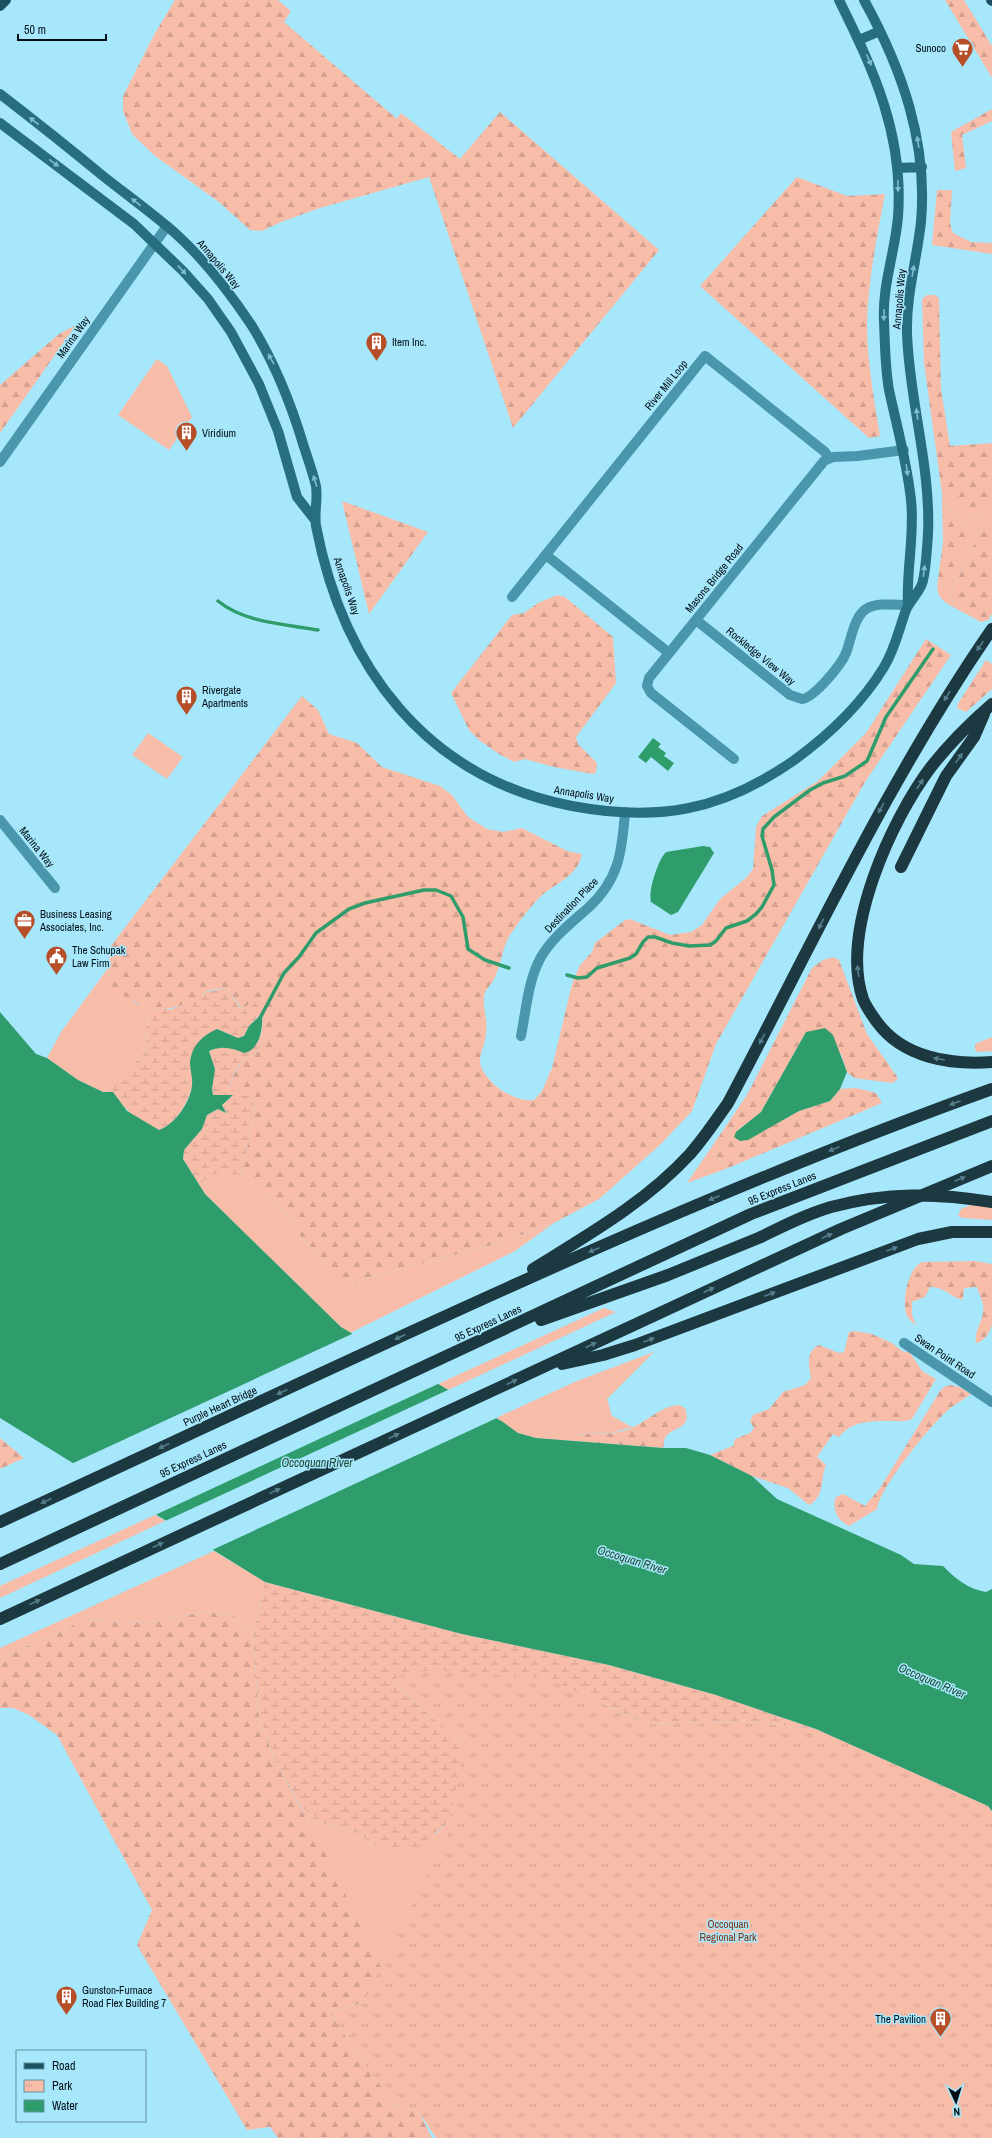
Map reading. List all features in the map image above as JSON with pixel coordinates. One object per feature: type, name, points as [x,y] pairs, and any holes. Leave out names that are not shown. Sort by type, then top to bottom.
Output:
[{"type":"highway","points":[[496,1292],[605,1224],[645,1194],[668,1175],[708,1132],[735,1090],[910,756],[968,663],[992,629]]},
{"type":"highway","points":[[901,867],[946,776],[974,737],[990,706]]},
{"type":"highway","points":[[990,706],[964,729],[931,768],[897,824],[871,885],[860,922],[857,963],[863,999],[881,1027],[893,1040],[910,1050],[932,1058],[954,1062],[992,1062]]},
{"type":"highway","points":[[496,1292],[754,1182],[874,1133],[992,1089]]},
{"type":"highway","name":"95 Express Lanes","points":[[0,1564],[482,1341],[751,1214],[992,1121]]},
{"type":"highway","points":[[0,1618],[841,1230],[992,1166]]},
{"type":"highway","points":[[482,1341],[668,1275],[830,1208],[885,1197],[919,1194],[952,1196],[992,1202]]},
{"type":"highway","points":[[543,1368],[603,1356],[635,1345],[918,1239],[952,1232],[992,1232]]},
{"type":"highway","name":"Purple Heart Bridge","points":[[0,1522],[496,1292]]},
{"type":"main road","points":[[0,6],[6,0]]},
{"type":"street","name":"Annapolis Way","points":[[839,0],[871,65],[890,120],[895,141],[898,168],[898,217],[885,299],[885,361],[889,389],[904,450],[913,515],[906,582],[908,605]]},
{"type":"street","name":"Annapolis Way","points":[[0,94],[167,226],[200,258],[224,287],[250,324],[278,372],[293,408],[317,489],[315,520],[330,577],[351,633],[384,690],[422,734],[452,757],[506,787],[563,804],[624,812],[676,811],[716,802],[764,781],[812,748],[829,734],[852,710],[885,665],[893,650],[908,605],[922,584],[928,537],[928,507],[924,461],[908,349],[907,328],[908,298],[920,224],[922,167],[910,106],[899,74],[880,31],[864,0]]},
{"type":"street","points":[[859,40],[880,31]]},
{"type":"street","name":"Annapolis Way","points":[[0,123],[134,224],[155,242],[208,300],[245,354],[270,407],[297,497],[315,520]]},
{"type":"street","points":[[898,168],[922,167]]},
{"type":"street","name":"Marina Way","points":[[0,462],[167,226]]},
{"type":"street","name":"River Mill Loop","points":[[512,597],[705,356],[825,452],[829,458]]},
{"type":"street","points":[[829,458],[904,450]]},
{"type":"street","name":"Masons Bridge Road","points":[[734,759],[648,689],[649,678],[820,464],[829,458]]},
{"type":"street","points":[[546,555],[669,653]]},
{"type":"street","name":"Rockledge View Way","points":[[696,620],[790,695],[802,699],[813,694],[840,664],[846,653],[859,617],[863,611],[878,605],[908,605]]},
{"type":"street","name":"Destination Place","points":[[521,1036],[529,992],[541,958],[563,929],[599,898],[616,870],[622,850],[624,812]]},
{"type":"street","name":"Marina Way","points":[[0,820],[55,888]]},
{"type":"street","name":"Swan Point Road","points":[[904,1343],[992,1402]]},
{"type":"green space","points":[[175,0],[278,0],[291,11],[284,22],[397,119],[401,113],[460,159],[500,112],[659,250],[513,428],[429,177],[320,208],[281,222],[262,231],[250,230],[219,202],[155,156],[132,134],[123,111],[123,96],[155,33]]},
{"type":"green space","points":[[945,0],[964,0],[992,46],[992,78]]},
{"type":"green space","points":[[992,109],[992,121],[962,135],[966,168],[955,171],[951,132]]},
{"type":"green space","points":[[797,177],[847,196],[885,194],[871,275],[867,324],[873,394],[880,436],[869,438],[700,286]]},
{"type":"green space","points":[[937,190],[952,190],[950,223],[953,233],[971,242],[992,243],[992,254],[932,245]]},
{"type":"green space","points":[[927,295],[935,295],[939,298],[941,389],[950,446],[992,443],[992,499],[976,521],[942,493],[924,363],[922,299]]},
{"type":"green space","points":[[76,325],[0,433],[0,385],[59,334]]},
{"type":"green space","points":[[157,359],[167,366],[192,417],[169,450],[118,415]]},
{"type":"green space","points":[[942,493],[976,521],[992,499],[992,514],[981,530],[950,594],[955,608],[946,603],[938,594],[938,580],[941,585],[971,530],[942,502]]},
{"type":"green space","points":[[342,501],[428,532],[369,614]]},
{"type":"green space","points":[[942,502],[971,530],[946,582],[941,585],[938,580],[943,542]]},
{"type":"green space","points":[[992,514],[992,614],[988,620],[981,622],[955,608],[950,594],[981,530]]},
{"type":"green space","points":[[557,595],[565,597],[613,637],[616,683],[576,737],[578,744],[597,763],[596,772],[593,774],[554,767],[525,759],[514,762],[499,754],[479,740],[469,730],[451,693],[512,615],[524,613],[538,603]]},
{"type":"green space","points":[[926,639],[951,655],[865,782],[716,1044],[692,1111],[661,1144],[599,1199],[554,1223],[499,1243],[364,1279],[351,1286],[342,1288],[329,1273],[318,1255],[303,1240],[287,1215],[263,1192],[240,1174],[245,1157],[255,1106],[248,1096],[229,1090],[236,1070],[239,1066],[260,1049],[264,1005],[242,1009],[227,988],[207,991],[193,1001],[180,1006],[158,1009],[139,1004],[109,986],[108,975],[111,964],[107,951],[302,696],[318,710],[329,734],[357,743],[382,767],[440,786],[452,795],[468,817],[487,829],[503,832],[522,828],[567,851],[582,854],[580,862],[571,874],[541,896],[515,927],[504,948],[495,977],[484,995],[486,1029],[485,1041],[480,1056],[481,1067],[489,1079],[498,1088],[509,1095],[522,1099],[534,1100],[542,1091],[552,1068],[572,984],[580,965],[592,952],[595,943],[625,920],[630,919],[670,935],[691,932],[702,925],[720,899],[746,878],[753,869],[756,827],[762,816],[818,781],[866,733]]},
{"type":"green space","points":[[986,660],[992,664],[992,689],[966,712],[957,708],[959,702]]},
{"type":"green space","points":[[148,733],[183,757],[167,779],[132,755]]},
{"type":"green space","points":[[833,957],[839,960],[867,1034],[898,1078],[893,1083],[854,1078],[847,1072],[841,1054],[806,1032],[761,1112],[736,1132],[784,1119],[799,1111],[830,1101],[840,1089],[856,1088],[876,1093],[882,1103],[728,1168],[713,1153],[713,1145],[747,1095],[812,968],[823,960]]},
{"type":"green space","points":[[111,964],[108,975],[135,1003],[154,1008],[146,1026],[147,1051],[103,1092],[78,1080],[47,1058],[61,1032]]},
{"type":"green space","points":[[227,988],[241,1009],[253,1002],[264,1005],[262,1023],[262,1013],[249,1026],[244,1036],[238,1038],[217,1029],[190,1064],[192,1086],[188,1099],[176,1118],[159,1130],[133,1115],[122,1105],[113,1092],[103,1092],[147,1051],[146,1026],[154,1008],[172,1009],[194,1000],[206,992]]},
{"type":"green space","points":[[262,1028],[260,1049],[239,1065],[236,1069],[229,1089],[248,1096],[255,1106],[245,1157],[240,1174],[213,1174],[203,1181],[205,1194],[183,1159],[184,1150],[202,1129],[207,1115],[218,1109],[226,1113],[222,1105],[233,1095],[213,1095],[212,1089],[215,1069],[209,1051],[222,1047],[236,1049],[244,1053],[257,1042]]},
{"type":"green space","points":[[992,1037],[992,1051],[977,1052],[975,1049],[975,1044]]},
{"type":"green space","points":[[713,1145],[713,1153],[728,1168],[687,1183]]},
{"type":"green space","points":[[213,1174],[240,1174],[263,1192],[287,1215],[303,1240],[318,1255],[329,1273],[351,1286],[364,1279],[499,1243],[554,1223],[515,1251],[350,1333],[341,1327],[205,1194],[203,1181]]},
{"type":"green space","points":[[992,1197],[992,1220],[963,1218],[958,1216],[961,1209]]},
{"type":"green space","points":[[975,1261],[992,1264],[992,1325],[984,1339],[976,1343],[976,1335],[983,1309],[983,1303],[977,1287],[964,1288],[963,1300],[954,1297],[939,1288],[930,1287],[925,1297],[912,1302],[912,1315],[916,1325],[910,1320],[905,1310],[905,1294],[910,1278],[917,1265],[922,1262]]},
{"type":"green space","points":[[604,1308],[616,1312],[448,1390],[438,1384]]},
{"type":"green space","points":[[855,1331],[872,1334],[892,1343],[902,1351],[910,1353],[922,1371],[936,1379],[912,1419],[905,1421],[878,1421],[857,1424],[844,1431],[839,1437],[833,1434],[817,1457],[826,1465],[820,1493],[814,1502],[809,1505],[788,1488],[752,1476],[710,1455],[733,1446],[735,1439],[750,1433],[754,1428],[750,1421],[753,1415],[769,1409],[783,1392],[805,1385],[811,1378],[809,1360],[812,1351],[815,1348],[819,1345],[839,1353],[844,1352],[849,1332]]},
{"type":"green space","points":[[654,1352],[607,1399],[612,1416],[632,1427],[612,1433],[581,1434],[562,1440],[536,1438],[518,1433],[496,1418],[577,1381]]},
{"type":"green space","points":[[950,1385],[959,1387],[971,1394],[948,1410],[918,1443],[887,1486],[880,1499],[877,1509],[849,1526],[845,1524],[836,1514],[834,1506],[836,1497],[843,1494],[865,1506],[880,1488],[940,1391],[944,1387]]},
{"type":"green space","points":[[679,1405],[685,1408],[687,1415],[686,1420],[681,1427],[668,1434],[665,1438],[663,1448],[562,1440],[577,1435],[607,1434],[623,1431],[637,1425],[658,1412],[672,1406]]},
{"type":"green space","points":[[0,1438],[24,1458],[0,1469]]},
{"type":"green space","points":[[155,1515],[165,1521],[0,1598],[0,1586]]},
{"type":"green space","points":[[214,1551],[265,1582],[253,1635],[234,1616],[205,1612],[145,1623],[85,1620],[0,1659],[0,1648]]},
{"type":"green space","points":[[265,1582],[462,1634],[609,1665],[716,1695],[816,1729],[739,1721],[647,1724],[606,1705],[392,1682],[464,1745],[450,1821],[419,1846],[398,1851],[380,1847],[355,1832],[319,1822],[299,1804],[274,1758],[259,1717],[253,1635]]},
{"type":"green space","points":[[205,1612],[234,1616],[253,1635],[259,1717],[274,1758],[331,1865],[381,1967],[447,1835],[464,1745],[549,1679],[363,2003],[329,2012],[394,2105],[419,2112],[432,2138],[278,2138],[270,2127],[247,2130],[137,1945],[152,1910],[57,1735],[29,1715],[13,1708],[0,1708],[0,1659],[85,1620],[145,1623]]},
{"type":"green space","name":"Occoquan Regional Park","points":[[436,1670],[549,1679],[647,1724],[739,1721],[816,1729],[988,1806],[992,1811],[992,2138],[436,2138],[419,2112],[394,2105],[329,2012],[363,2003],[447,1835],[464,1745],[392,1682],[403,1673]]},
{"type":"green space","points":[[299,1804],[319,1822],[355,1832],[380,1847],[435,1834],[450,1821],[447,1835],[381,1967]]},
{"type":"water","points":[[653,738],[661,744],[658,747],[666,753],[664,756],[674,763],[668,771],[651,757],[646,763],[638,757]]},
{"type":"water","points":[[703,846],[710,847],[714,853],[678,912],[671,915],[651,902],[650,897],[654,876],[666,852]]},
{"type":"water","name":"Occoquan River","points":[[0,1012],[36,1054],[47,1058],[78,1080],[103,1092],[113,1092],[127,1111],[159,1130],[171,1123],[176,1118],[189,1098],[192,1082],[190,1063],[191,1057],[195,1046],[202,1038],[217,1029],[238,1038],[244,1036],[249,1026],[262,1014],[261,1032],[254,1048],[244,1053],[222,1048],[209,1051],[215,1069],[212,1089],[213,1095],[233,1095],[222,1105],[226,1113],[218,1109],[207,1115],[202,1129],[184,1150],[183,1159],[205,1194],[341,1327],[503,1422],[518,1433],[536,1438],[663,1448],[686,1448],[710,1455],[752,1476],[777,1499],[901,1555],[914,1564],[943,1566],[968,1586],[986,1592],[992,1589],[992,1811],[988,1806],[816,1729],[716,1695],[609,1665],[462,1634],[265,1582],[0,1418]]},
{"type":"water","points":[[825,1028],[833,1035],[847,1072],[840,1089],[830,1101],[799,1111],[748,1140],[740,1141],[734,1137],[736,1132],[761,1112],[806,1032]]},
{"type":"pier","points":[[354,1333],[440,1383],[153,1516],[69,1465]]},
{"type":"pier","points":[[450,1389],[499,1417],[210,1551],[163,1522]]},
{"type":"waterway","points":[[218,601],[240,614],[266,622],[318,630]]},
{"type":"waterway","points":[[567,975],[578,978],[587,977],[597,968],[630,958],[636,954],[643,942],[648,937],[655,937],[672,943],[689,946],[710,945],[716,941],[726,928],[747,921],[756,914],[762,907],[774,885],[772,870],[762,836],[763,829],[774,817],[810,790],[823,783],[845,776],[867,761],[886,717],[933,649]]},
{"type":"waterway","points":[[260,1018],[284,973],[299,957],[316,933],[349,909],[365,903],[424,890],[436,890],[451,896],[463,917],[468,949],[485,960],[509,968]]},
{"type":"place","name":"Sunoco","points":[[962,68]]},
{"type":"place","name":"Item Inc.","points":[[377,362]]},
{"type":"place","name":"Viridium","points":[[186,452]]},
{"type":"place","name":"Rivergate Apartments","points":[[186,716]]},
{"type":"place","name":"Business Leasing Associates, Inc.","points":[[25,940]]},
{"type":"place","name":"The Schupak Law Firm","points":[[56,976]]},
{"type":"place","name":"Gunston-Furnace Road Flex Building 7","points":[[66,2016]]},
{"type":"place","name":"The Pavilion","points":[[941,2038]]}]
